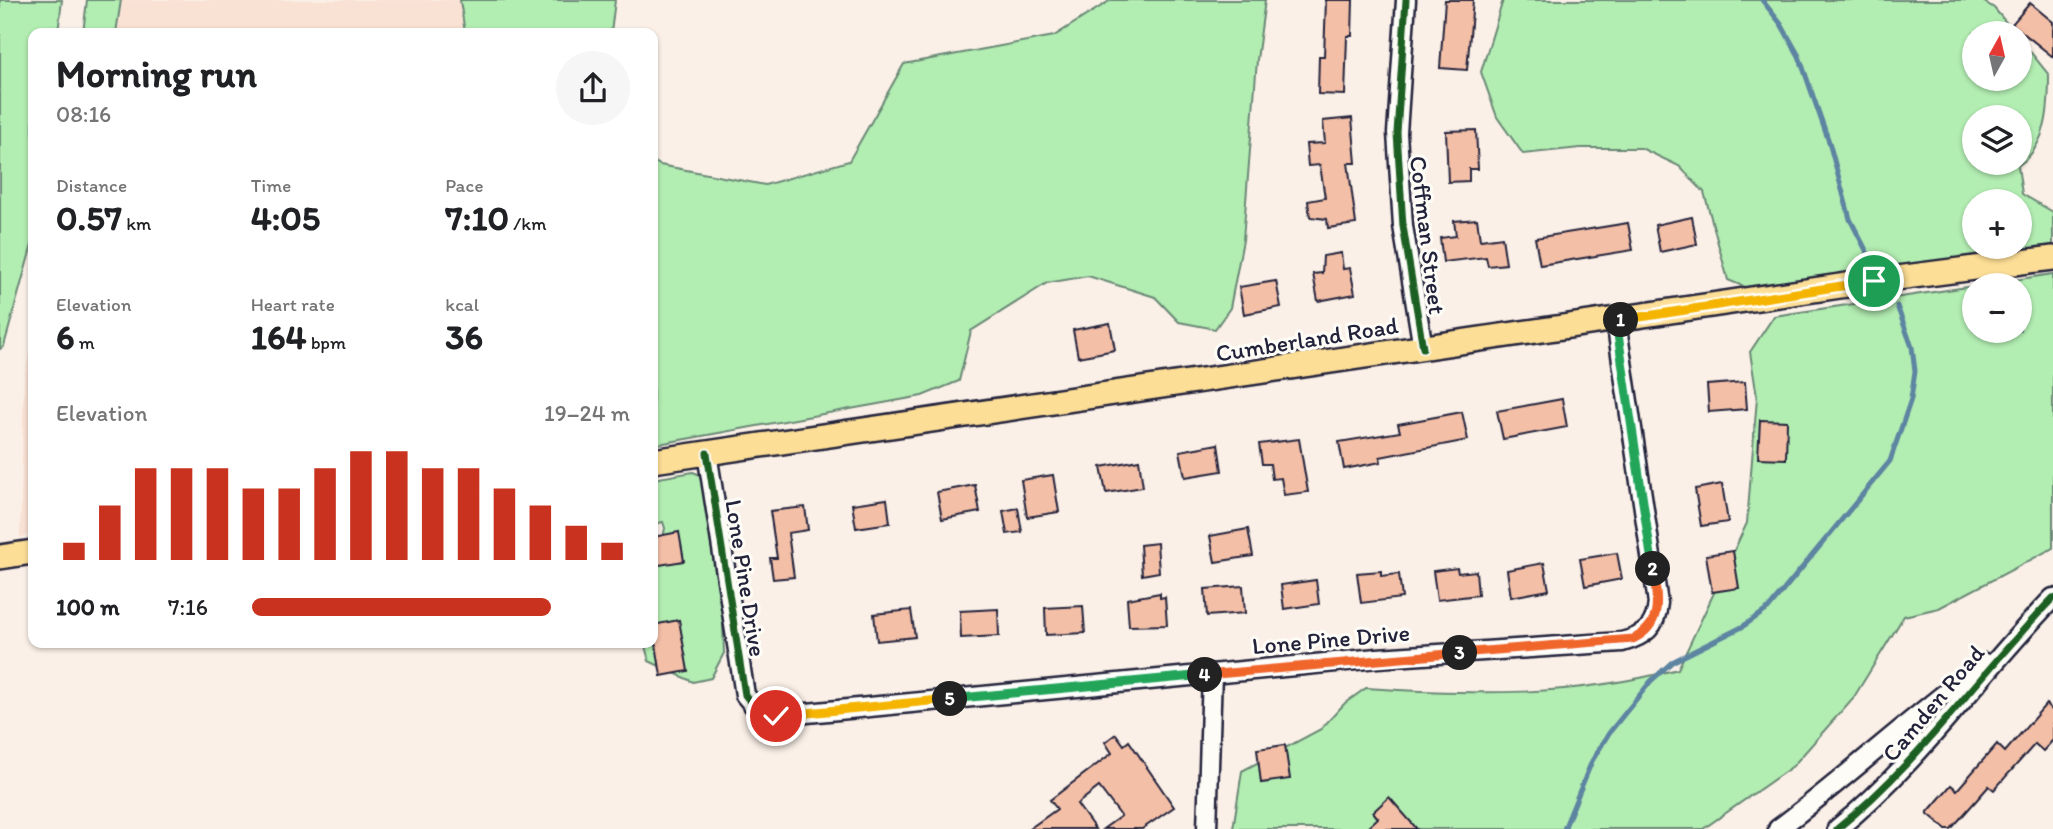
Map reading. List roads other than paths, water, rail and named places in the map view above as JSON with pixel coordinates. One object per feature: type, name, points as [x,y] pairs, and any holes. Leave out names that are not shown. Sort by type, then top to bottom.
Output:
[{"type":"main road","name":"Cumberland Road","points":[[658,460],[1874,281],[2053,258]]},
{"type":"main road","points":[[0,557],[28,553]]},
{"type":"street","name":"Coffman Street","points":[[1406,0],[1399,74],[1397,145],[1403,226],[1423,348]]},
{"type":"street","name":"Lone Pine Drive","points":[[707,453],[745,695],[755,707],[776,716],[1377,658],[1622,642],[1647,633],[1656,618],[1658,603],[1616,321]]},
{"type":"street","name":"Camden Road","points":[[1838,829],[1917,755],[2002,651],[2053,598]]},
{"type":"street","name":"Camden Road","points":[[1778,829],[1810,805],[1923,707],[2002,651]]},
{"type":"street","points":[[1207,829],[1212,674]]},
{"type":"waterway","points":[[1762,0],[1781,24],[1799,56],[1829,142],[1850,219],[1870,258]]},
{"type":"waterway","points":[[1564,829],[1592,761],[1609,733],[1651,681],[1672,662],[1742,627],[1768,609],[1890,461],[1911,399],[1915,371],[1912,347],[1897,306]]}]
